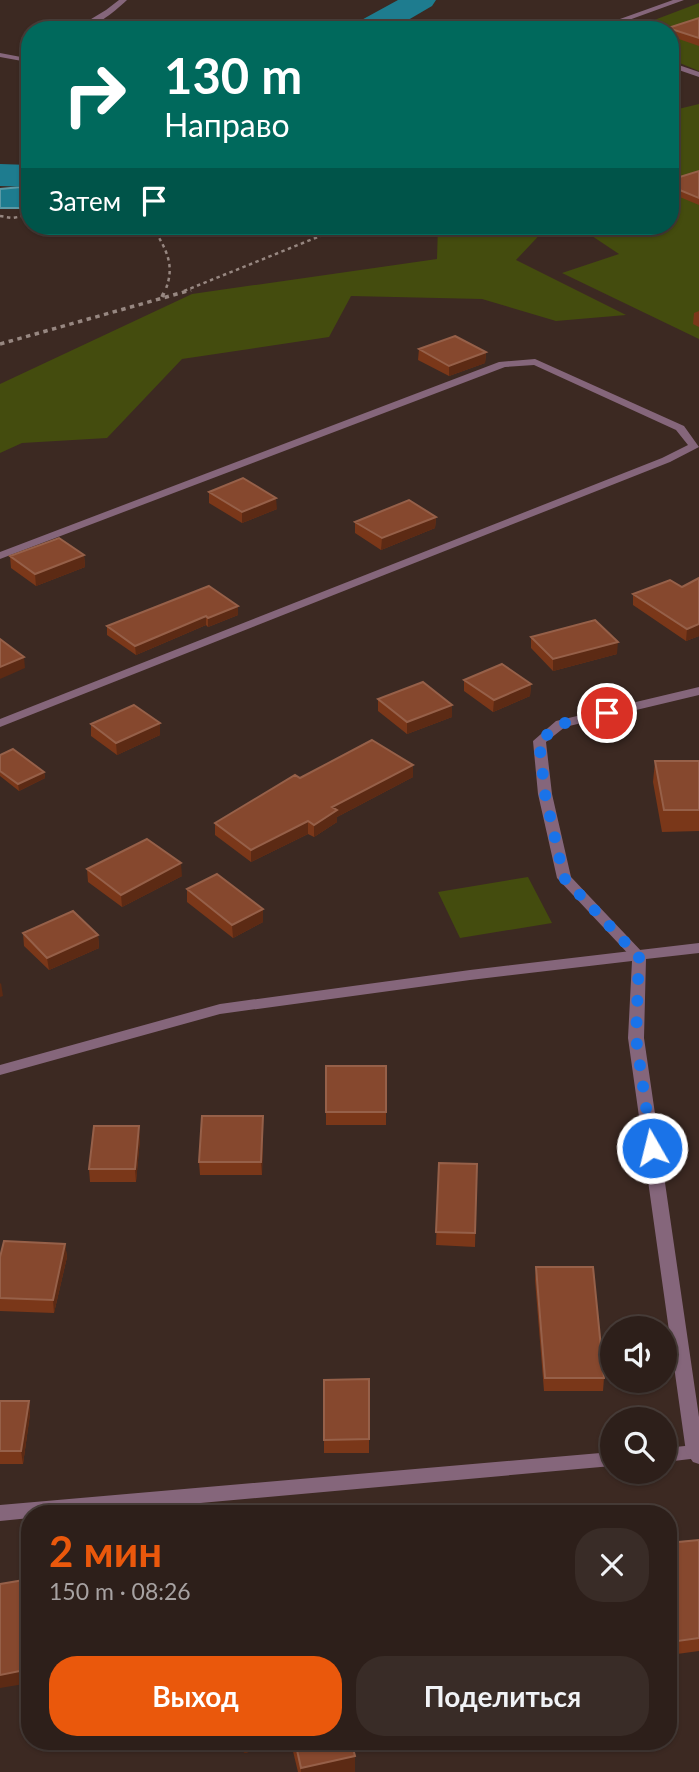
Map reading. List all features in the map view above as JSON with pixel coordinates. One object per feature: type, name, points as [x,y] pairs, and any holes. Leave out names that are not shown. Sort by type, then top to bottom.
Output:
[{"type":"street","points":[[93,21],[123,0]]},
{"type":"street","points":[[627,21],[680,0]]},
{"type":"street","points":[[0,55],[21,59]]},
{"type":"street","points":[[679,67],[699,75]]},
{"type":"street","points":[[0,556],[503,364],[535,362],[680,428],[694,446],[666,460],[0,723]]},
{"type":"street","points":[[677,1455],[697,1454],[636,1038],[639,957],[564,878],[545,794],[539,741],[561,724],[699,691]]},
{"type":"street","points":[[0,1070],[220,1009],[470,975],[699,948]]},
{"type":"street","points":[[92,1505],[600,1461]]},
{"type":"street","points":[[0,1513],[21,1511]]},
{"type":"path","points":[[0,216],[21,216]]},
{"type":"path","points":[[158,235],[170,254],[174,268],[162,298]]},
{"type":"path","points":[[0,344],[204,286],[324,235]]},
{"type":"green space","points":[[699,3],[699,71],[679,63],[679,21],[652,21]]},
{"type":"green space","points":[[699,104],[699,339],[562,273],[619,254],[590,235],[679,235],[679,109]]},
{"type":"green space","points":[[438,235],[540,235],[516,260],[626,315],[556,321],[482,299],[351,296],[329,337],[182,359],[107,438],[22,443],[0,453],[0,384],[192,294],[437,259]]},
{"type":"green space","points":[[528,877],[552,923],[460,938],[438,892]]},
{"type":"water","points":[[21,187],[21,208],[0,208],[0,189]]},
{"type":"building","points":[[699,18],[699,38],[679,32],[679,24]]},
{"type":"building","points":[[699,171],[699,198],[679,190],[679,177]]},
{"type":"building","points":[[455,336],[486,352],[449,366],[419,349]]},
{"type":"building","points":[[243,478],[276,498],[242,512],[209,492]]},
{"type":"building","points":[[409,500],[436,517],[382,538],[355,522]]},
{"type":"building","points":[[59,538],[84,555],[35,574],[10,556]]},
{"type":"building","points":[[699,578],[699,624],[687,629],[633,594],[670,580],[682,587]]},
{"type":"building","points":[[209,586],[238,606],[208,618],[206,616],[135,646],[107,626]]},
{"type":"building","points":[[595,620],[618,642],[553,659],[531,637]]},
{"type":"building","points":[[0,639],[24,657],[0,667]]},
{"type":"building","points":[[502,664],[531,684],[494,700],[464,680]]},
{"type":"building","points":[[423,682],[452,705],[407,722],[378,699]]},
{"type":"building","points":[[134,705],[160,723],[116,743],[91,724]]},
{"type":"building","points":[[372,740],[413,765],[332,807],[337,810],[314,825],[308,821],[251,850],[215,823],[295,775],[300,778]]},
{"type":"building","points":[[13,749],[44,772],[18,784],[0,771],[0,755]]},
{"type":"building","points":[[655,761],[699,761],[699,810],[664,810]]},
{"type":"building","points":[[147,839],[181,863],[121,895],[87,869]]},
{"type":"building","points":[[217,874],[263,909],[232,925],[187,889]]},
{"type":"building","points":[[73,911],[98,935],[47,958],[23,933]]},
{"type":"building","points":[[326,1066],[386,1066],[386,1112],[326,1112]]},
{"type":"building","points":[[202,1116],[263,1116],[261,1162],[199,1162]]},
{"type":"building","points":[[94,1126],[139,1126],[135,1169],[89,1169]]},
{"type":"building","points":[[439,1163],[477,1164],[475,1233],[436,1232]]},
{"type":"building","points":[[4,1241],[65,1244],[53,1300],[0,1298],[0,1257]]},
{"type":"building","points":[[536,1267],[593,1267],[600,1338],[600,1378],[545,1378]]},
{"type":"building","points":[[369,1379],[369,1439],[324,1440],[324,1380]]},
{"type":"building","points":[[0,1401],[29,1401],[21,1451],[0,1451]]},
{"type":"building","points":[[699,1540],[699,1638],[678,1641],[677,1637],[677,1542]]},
{"type":"building","points":[[21,1580],[21,1671],[0,1675],[0,1584]]},
{"type":"building","points":[[297,1750],[353,1750],[355,1756],[301,1768]]},
{"type":"waterway","points":[[383,21],[421,0]]},
{"type":"waterway","points":[[0,175],[21,176]]},
{"type":"route","points":[[607,713],[561,724],[539,741],[545,794],[564,878],[639,957],[636,1038],[652,1148]]}]
